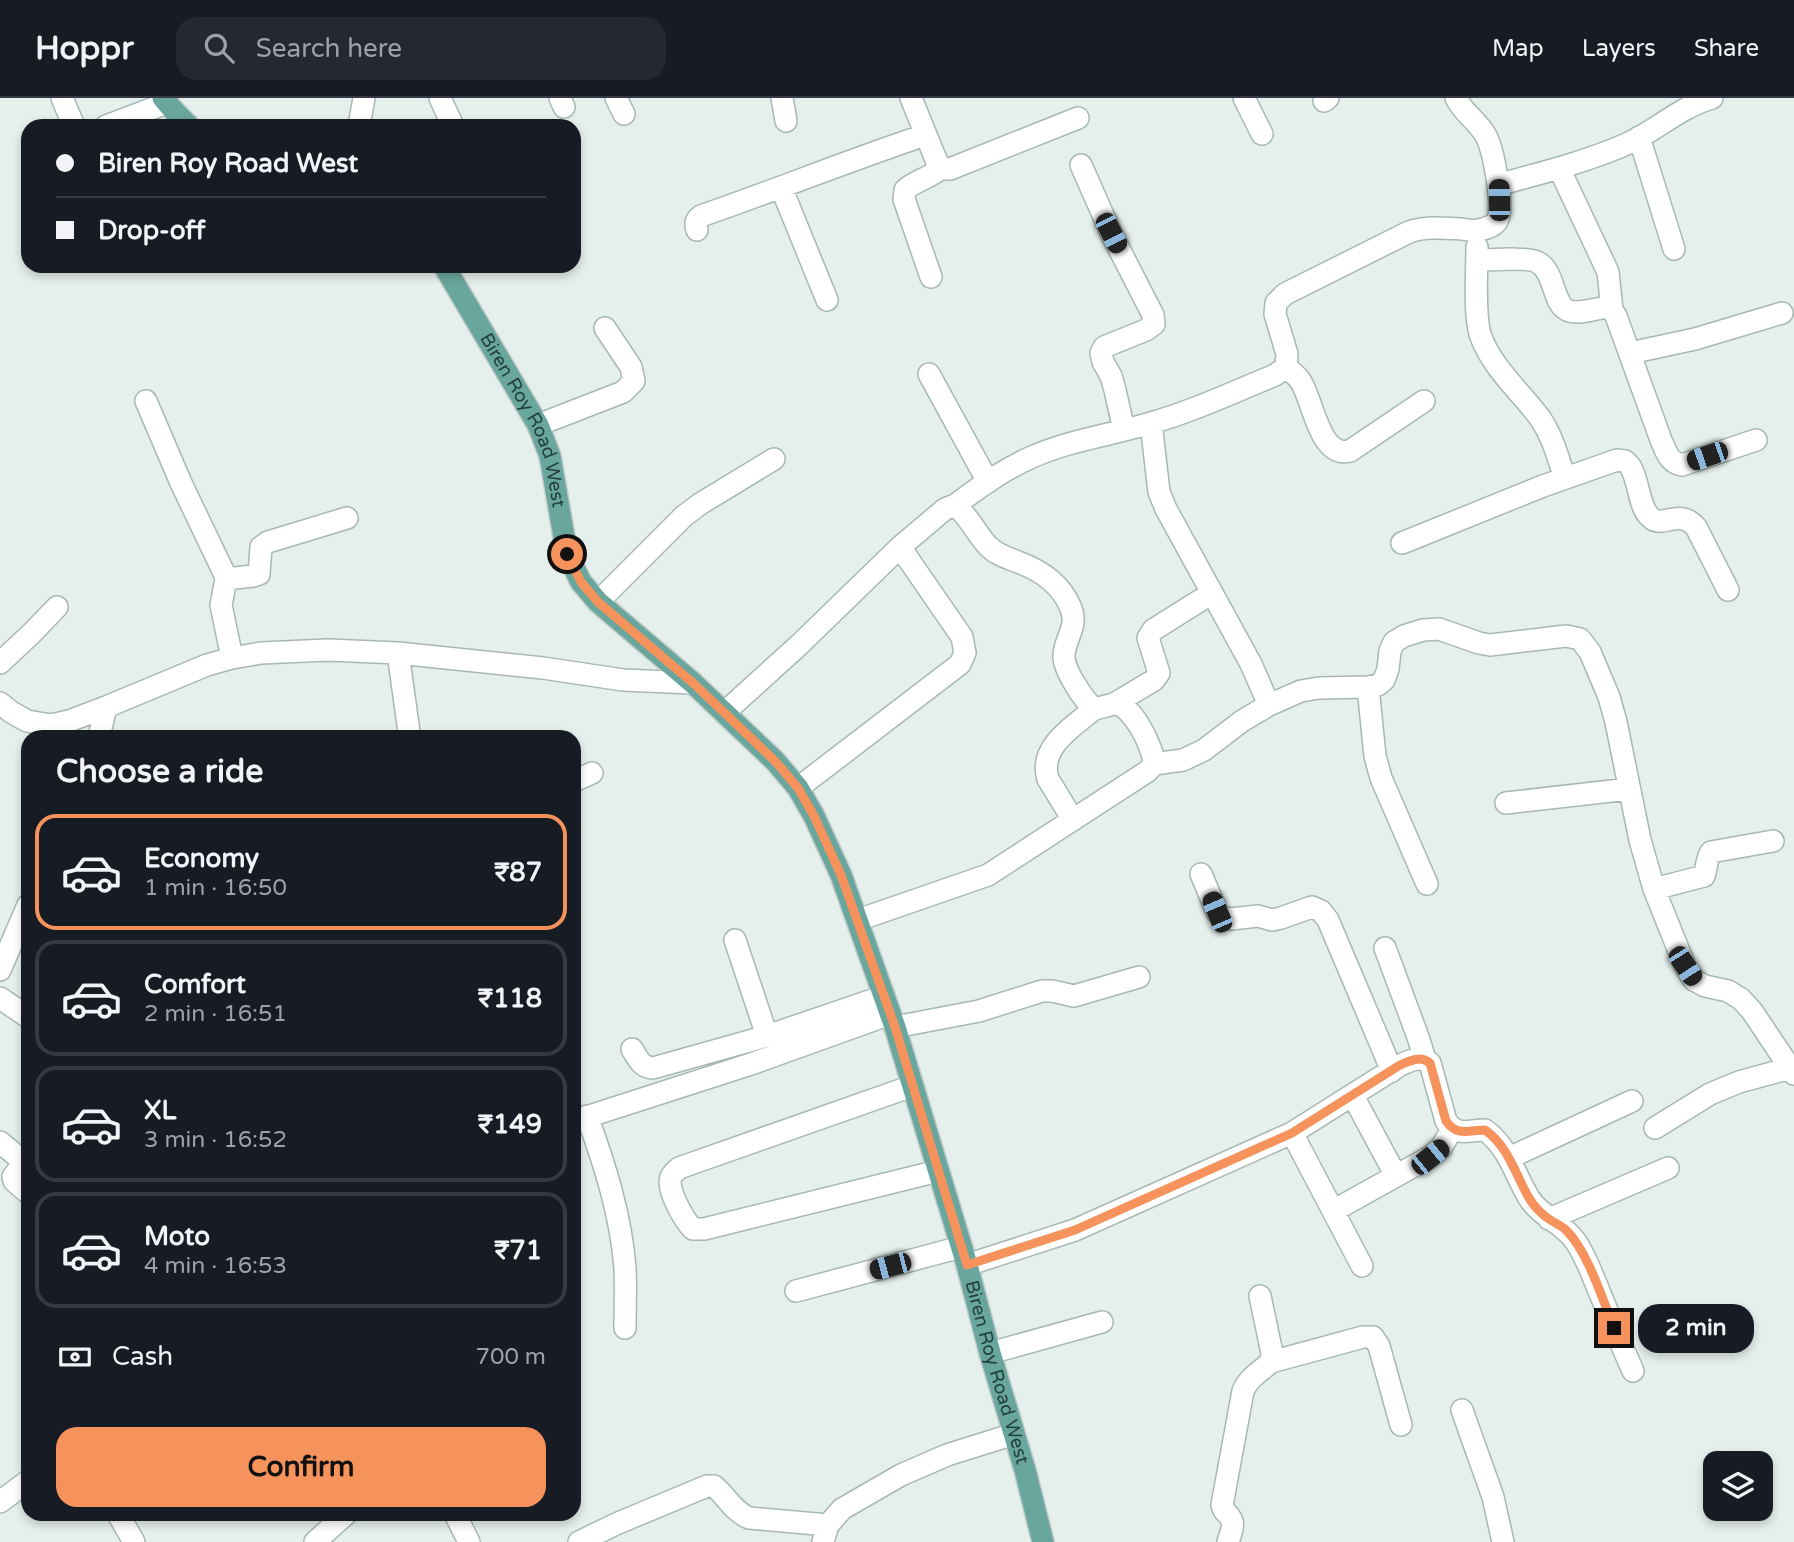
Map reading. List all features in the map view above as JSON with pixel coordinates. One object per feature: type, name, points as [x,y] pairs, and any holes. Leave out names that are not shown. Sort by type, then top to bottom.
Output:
[{"type":"main road","points":[[165,100],[183,119]]},
{"type":"main road","name":"Biren Roy Road West","points":[[448,273],[538,425],[550,456],[567,554],[581,582],[598,602],[693,683],[775,761],[798,788],[814,816],[836,863],[890,1012],[964,1256],[1043,1542]]},
{"type":"street","points":[[62,98],[68,119]]},
{"type":"street","points":[[360,119],[364,98]]},
{"type":"street","points":[[440,98],[450,119]]},
{"type":"street","points":[[782,98],[786,121]]},
{"type":"street","points":[[911,98],[937,162],[943,169],[950,169],[1078,118]]},
{"type":"street","points":[[1244,98],[1262,134]]},
{"type":"street","points":[[724,713],[900,547],[945,509],[956,505],[1010,467],[1064,445],[1151,424],[1192,410],[1275,375],[1286,367],[1287,354],[1275,314],[1276,303],[1285,294],[1409,232],[1422,228],[1477,231],[1497,221],[1498,185],[1493,154],[1481,127],[1466,114],[1456,98]]},
{"type":"street","points":[[1498,185],[1624,146],[1639,137],[1667,107],[1712,98]]},
{"type":"street","points":[[122,119],[165,100]]},
{"type":"street","points":[[696,230],[695,222],[701,216],[925,135]]},
{"type":"street","points":[[1639,137],[1674,249]]},
{"type":"street","points":[[930,277],[904,198],[905,190],[936,172],[937,162]]},
{"type":"street","points":[[1081,165],[1106,223],[1153,315],[1154,324],[1146,330],[1104,347],[1101,353],[1111,376],[1124,430]]},
{"type":"street","points":[[1559,168],[1608,272],[1612,310]]},
{"type":"street","points":[[781,187],[827,300]]},
{"type":"street","points":[[1477,231],[1480,335],[1506,378],[1551,437],[1565,478]]},
{"type":"street","points":[[1477,260],[1534,260],[1549,274],[1565,310],[1572,312],[1607,307],[1612,310],[1661,440],[1669,458],[1675,464],[1682,465],[1756,440]]},
{"type":"street","points":[[1630,353],[1695,339],[1782,313]]},
{"type":"street","points":[[538,425],[623,392],[634,381],[631,367],[605,328]]},
{"type":"street","points":[[1286,367],[1299,379],[1313,416],[1329,443],[1335,451],[1343,453],[1424,401]]},
{"type":"street","points":[[929,374],[988,482]]},
{"type":"street","points":[[146,401],[226,579],[221,605],[232,658]]},
{"type":"street","points":[[1151,424],[1158,492],[1251,664],[1269,705]]},
{"type":"street","points":[[598,602],[684,516],[774,459]]},
{"type":"street","points":[[1402,543],[1565,478],[1617,460],[1625,461],[1632,470],[1646,512],[1651,519],[1657,522],[1682,517],[1690,520],[1728,590]]},
{"type":"street","points":[[858,920],[988,875],[1148,771],[1154,764],[1148,741],[1132,714],[1122,706],[1087,703],[1067,668],[1064,657],[1074,615],[1070,604],[1053,581],[1041,572],[991,549],[965,512],[956,505]]},
{"type":"street","points":[[226,579],[259,574],[260,551],[264,544],[347,518]]},
{"type":"street","points":[[798,788],[960,664],[965,653],[962,637],[900,547]]},
{"type":"street","points":[[1073,820],[1046,772],[1053,746],[1061,736],[1104,706],[1154,680],[1159,673],[1148,638],[1153,630],[1212,593]]},
{"type":"street","points":[[0,663],[57,607]]},
{"type":"street","points":[[1154,764],[1182,760],[1204,750],[1242,721],[1301,691],[1378,685],[1384,680],[1394,642],[1423,630],[1439,629],[1490,645],[1566,636],[1580,639],[1590,652],[1609,697],[1640,840],[1654,889],[1685,966],[1694,980],[1741,999],[1792,1071],[1739,1082],[1710,1094],[1655,1128]]},
{"type":"street","points":[[0,703],[27,721],[51,725],[69,721],[207,665],[232,658],[261,653],[328,650],[398,653],[544,668],[623,680],[693,683]]},
{"type":"street","points":[[398,653],[409,730]]},
{"type":"street","points":[[1368,687],[1375,756],[1381,778],[1427,884]]},
{"type":"street","points":[[101,730],[106,707]]},
{"type":"street","points":[[1506,803],[1629,789]]},
{"type":"street","points":[[1654,889],[1704,876],[1706,859],[1711,852],[1773,841]]},
{"type":"street","points":[[1201,874],[1217,912],[1223,918],[1258,916],[1272,920],[1312,907],[1321,911],[1328,920],[1392,1070]]},
{"type":"street","points":[[0,970],[21,938]]},
{"type":"street","points":[[735,940],[767,1036]]},
{"type":"street","points":[[1385,948],[1424,1059]]},
{"type":"street","points":[[632,1049],[646,1068],[653,1068],[767,1036],[890,1012],[957,1017],[1042,991],[1074,996],[1139,977]]},
{"type":"street","points":[[0,998],[21,1012]]},
{"type":"street","points":[[581,1119],[754,1063],[890,1012]]},
{"type":"street","points":[[796,1291],[1075,1230],[1292,1133],[1400,1065],[1424,1059],[1430,1063],[1446,1121],[1452,1129],[1460,1132],[1485,1130],[1497,1139],[1537,1209],[1564,1227],[1576,1243],[1587,1262],[1633,1371]]},
{"type":"street","points":[[912,1086],[679,1168],[671,1175],[670,1186],[685,1220],[693,1229],[704,1229],[938,1171]]},
{"type":"street","points":[[1353,1096],[1396,1176]]},
{"type":"street","points":[[1509,1158],[1632,1101]]},
{"type":"street","points":[[581,1121],[609,1181],[625,1270],[625,1328]]},
{"type":"street","points":[[1333,1211],[1430,1157],[1441,1148],[1452,1129]]},
{"type":"street","points":[[1292,1133],[1362,1266]]},
{"type":"street","points":[[0,1142],[19,1158],[21,1166],[13,1177],[21,1187]]},
{"type":"street","points":[[1549,1219],[1668,1168]]},
{"type":"street","points":[[1260,1296],[1272,1353],[1271,1362]]},
{"type":"street","points":[[990,1353],[1102,1322]]},
{"type":"street","points":[[1228,1542],[1233,1526],[1222,1504],[1243,1391],[1253,1376],[1271,1362],[1363,1337],[1373,1337],[1379,1346],[1401,1425]]},
{"type":"street","points":[[1462,1410],[1493,1497],[1503,1542]]},
{"type":"street","points":[[579,1542],[707,1486],[715,1486],[732,1507],[748,1518],[826,1533],[842,1508],[901,1475],[947,1455],[1014,1434]]},
{"type":"street","points":[[0,1502],[21,1486]]},
{"type":"street","points":[[122,1521],[134,1542]]},
{"type":"street","points":[[315,1542],[338,1521]]},
{"type":"street","points":[[458,1521],[469,1542]]},
{"type":"route","points":[[567,554],[581,582],[598,602],[693,683],[775,761],[798,788],[814,816],[841,875],[895,1027],[967,1265],[1075,1230],[1186,1181],[1292,1133],[1400,1065],[1424,1059],[1430,1063],[1446,1121],[1452,1129],[1460,1132],[1485,1130],[1497,1139],[1537,1209],[1564,1227],[1576,1243],[1587,1262],[1614,1328]]}]
